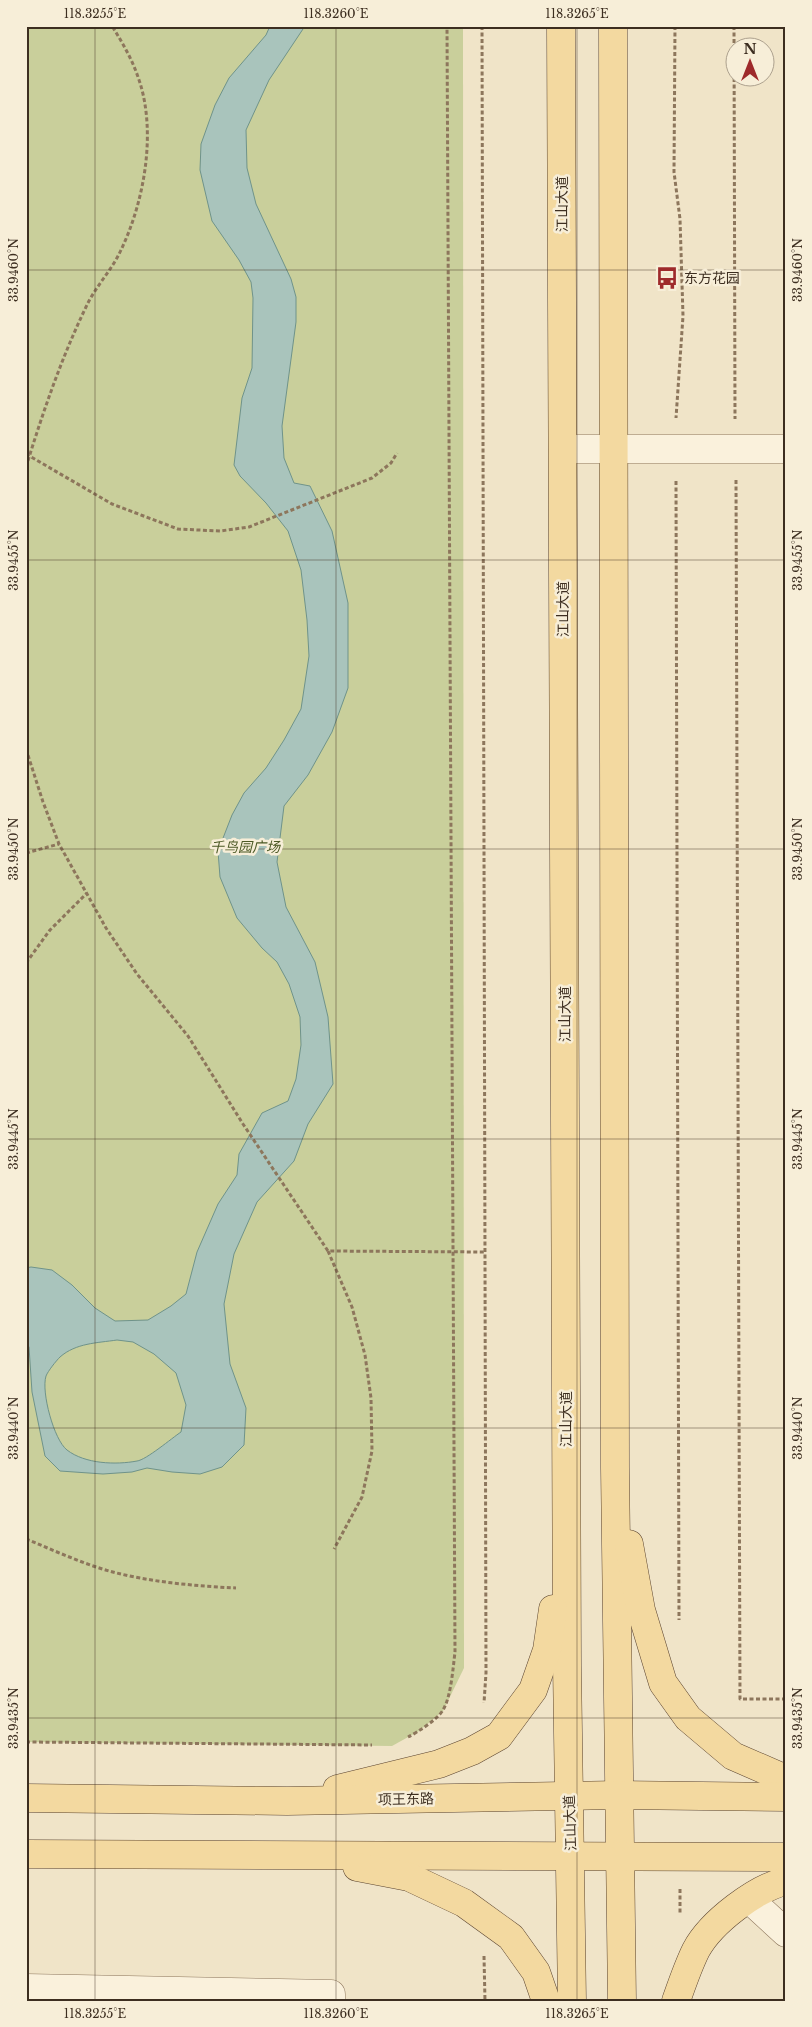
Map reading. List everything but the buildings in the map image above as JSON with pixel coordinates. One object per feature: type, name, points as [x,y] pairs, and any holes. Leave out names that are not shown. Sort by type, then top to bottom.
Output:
[{"type":"main road","name":"江山大道","points":[[561,26],[566,1471],[572,2001]]},
{"type":"main road","points":[[613,26],[615,1468],[622,2001]]},
{"type":"main road","points":[[615,1468],[640,1610],[663,1683],[688,1718],[733,1756],[786,1779]]},
{"type":"main road","points":[[287,1801],[439,1764],[472,1751],[499,1736],[533,1690],[547,1650],[554,1605],[566,1471]]},
{"type":"main road","name":"项王东路","points":[[26,1798],[287,1801],[618,1795],[786,1797]]},
{"type":"main road","points":[[26,1854],[786,1857]]},
{"type":"main road","points":[[284,1854],[409,1876],[464,1903],[511,1937],[536,1972],[546,2001]]},
{"type":"main road","points":[[676,2001],[696,1949],[724,1915],[772,1884],[786,1880]]},
{"type":"lane","points":[[563,449],[786,449]]},
{"type":"lane","points":[[749,1899],[784,1927]]},
{"type":"lane","points":[[26,1988],[331,1994],[331,2001]]},
{"type":"path","points":[[26,467],[28,455],[63,356],[87,304],[121,250],[137,210],[144,175],[148,122],[139,77],[112,26]]},
{"type":"path","points":[[406,1738],[419,1731],[443,1711],[452,1678],[455,1652],[447,26]]},
{"type":"path","points":[[482,26],[486,1673],[484,1697]]},
{"type":"path","points":[[675,26],[674,172],[680,219],[684,316],[676,408],[679,1626]]},
{"type":"path","points":[[734,26],[740,1699],[786,1699]]},
{"type":"path","points":[[28,455],[112,504],[178,529],[220,532],[249,527],[372,478],[392,463],[397,453]]},
{"type":"path","points":[[26,749],[59,844],[106,928],[137,974],[188,1036],[243,1124],[290,1192],[328,1251],[352,1307],[365,1355],[371,1398],[372,1451],[362,1497],[334,1549]]},
{"type":"path","points":[[26,854],[59,844]]},
{"type":"path","points":[[26,962],[50,930],[86,893]]},
{"type":"path","points":[[328,1251],[485,1252]]},
{"type":"path","points":[[26,1539],[60,1554],[110,1571],[191,1586],[236,1588]]},
{"type":"path","points":[[26,1742],[374,1746]]},
{"type":"path","points":[[680,1857],[680,1923]]},
{"type":"green space","name":"千鸟园广场","points":[[26,26],[463,26],[464,1668],[443,1711],[419,1731],[392,1746],[26,1742]]},
{"type":"water","points":[[270,26],[305,26],[269,80],[246,130],[247,168],[256,204],[291,279],[296,297],[296,322],[282,426],[284,458],[294,483],[310,486],[332,531],[348,603],[348,688],[332,732],[308,775],[284,806],[277,862],[286,907],[315,962],[328,1017],[333,1084],[308,1124],[294,1161],[257,1202],[234,1254],[224,1304],[230,1364],[246,1408],[244,1445],[222,1467],[200,1474],[147,1468],[132,1472],[103,1474],[60,1471],[45,1456],[32,1392],[29,1347],[26,1343],[26,1268],[52,1270],[72,1285],[95,1308],[115,1321],[148,1320],[186,1294],[197,1252],[218,1204],[237,1175],[239,1154],[262,1113],[288,1101],[296,1079],[301,1045],[300,1017],[289,984],[277,962],[262,948],[237,918],[220,877],[218,851],[232,815],[244,793],[266,768],[301,709],[309,656],[301,570],[288,531],[266,503],[240,476],[234,465],[242,398],[252,368],[253,298],[251,282],[239,260],[212,221],[200,170],[201,144],[215,105],[229,78],[266,35]],"holes":[[[117,1340],[133,1342],[154,1354],[176,1373],[186,1405],[181,1432],[153,1453],[137,1461],[120,1463],[101,1462],[74,1455],[62,1445],[53,1426],[45,1393],[47,1374],[60,1357],[80,1346]]]},
{"type":"place","name":"东方花园","points":[[667,278]]}]
